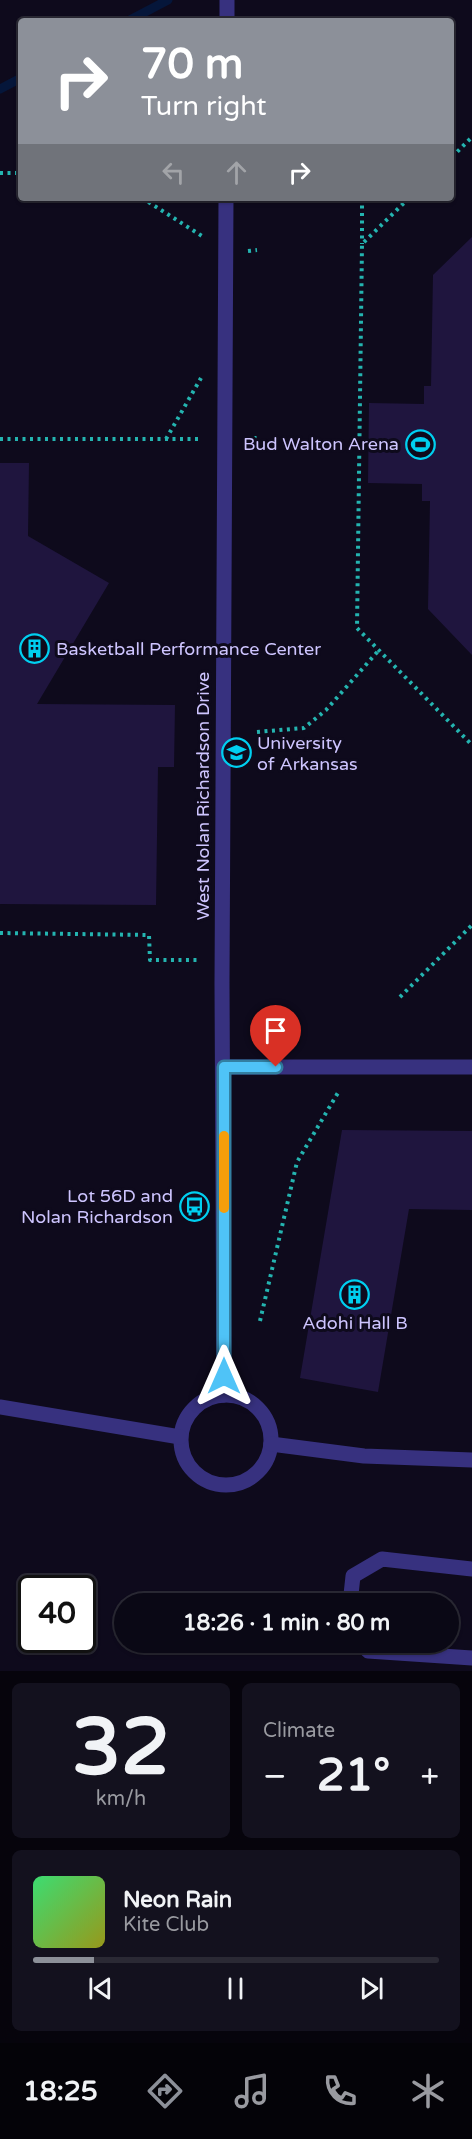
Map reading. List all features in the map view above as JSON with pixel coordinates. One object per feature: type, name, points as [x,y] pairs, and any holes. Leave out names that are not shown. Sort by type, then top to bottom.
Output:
[{"type":"street","points":[[227,0],[227,18]]},
{"type":"street","name":"West Nolan Richardson Drive","points":[[224,1395],[226,201]]},
{"type":"street","points":[[224,1067],[472,1067]]},
{"type":"street","points":[[224,1395],[240,1397],[254,1405],[264,1417],[270,1432],[271,1444],[265,1464],[251,1479],[232,1486],[212,1484],[194,1474],[183,1457],[180,1437],[184,1421],[194,1407],[208,1398],[224,1395]]},
{"type":"street","points":[[0,1407],[180,1437]]},
{"type":"street","points":[[271,1444],[364,1456],[472,1460]]},
{"type":"street","points":[[351,1593],[353,1576],[382,1559],[472,1569]]},
{"type":"street","points":[[398,1653],[472,1658]]},
{"type":"path","points":[[454,155],[472,137]]},
{"type":"path","points":[[0,173],[18,173]]},
{"type":"path","points":[[147,201],[225,251],[257,250]]},
{"type":"path","points":[[362,201],[357,628],[472,745]]},
{"type":"path","points":[[362,244],[407,201]]},
{"type":"path","points":[[166,439],[205,372]]},
{"type":"path","points":[[0,440],[257,438]]},
{"type":"path","points":[[257,732],[304,728],[326,710],[379,650]]},
{"type":"path","points":[[400,997],[472,925]]},
{"type":"path","points":[[0,933],[149,935],[150,960],[202,960]]},
{"type":"path","points":[[260,1321],[297,1162],[353,1067]]},
{"type":"building","name":"Bud Walton Arena","points":[[472,237],[472,655],[428,609],[430,501],[422,501],[422,484],[368,483],[369,403],[424,404],[424,386],[431,386],[433,275]]},
{"type":"building","name":"Basketball Performance Center","points":[[0,463],[29,463],[28,536],[109,583],[37,704],[175,705],[174,767],[158,767],[156,905],[0,904]]},
{"type":"building","name":"Adohi Hall B","points":[[342,1130],[472,1131],[472,1210],[409,1209],[378,1392],[300,1378]]},
{"type":"waterway","points":[[134,18],[168,0]]},
{"type":"waterway","points":[[0,89],[18,80]]},
{"type":"slow traffic","points":[[224,1136],[224,1208]]},
{"type":"place","name":"Bud Walton Arena","points":[[420,444]]},
{"type":"place","name":"Basketball Performance Center","points":[[35,649]]},
{"type":"place","name":"University of Arkansas","points":[[236,753]]},
{"type":"place","name":"Lot 56D and Nolan Richardson","points":[[194,1206]]},
{"type":"place","name":"Adohi Hall B","points":[[355,1294]]},
{"type":"route","points":[[224,1376],[224,1067],[276,1067]]}]
